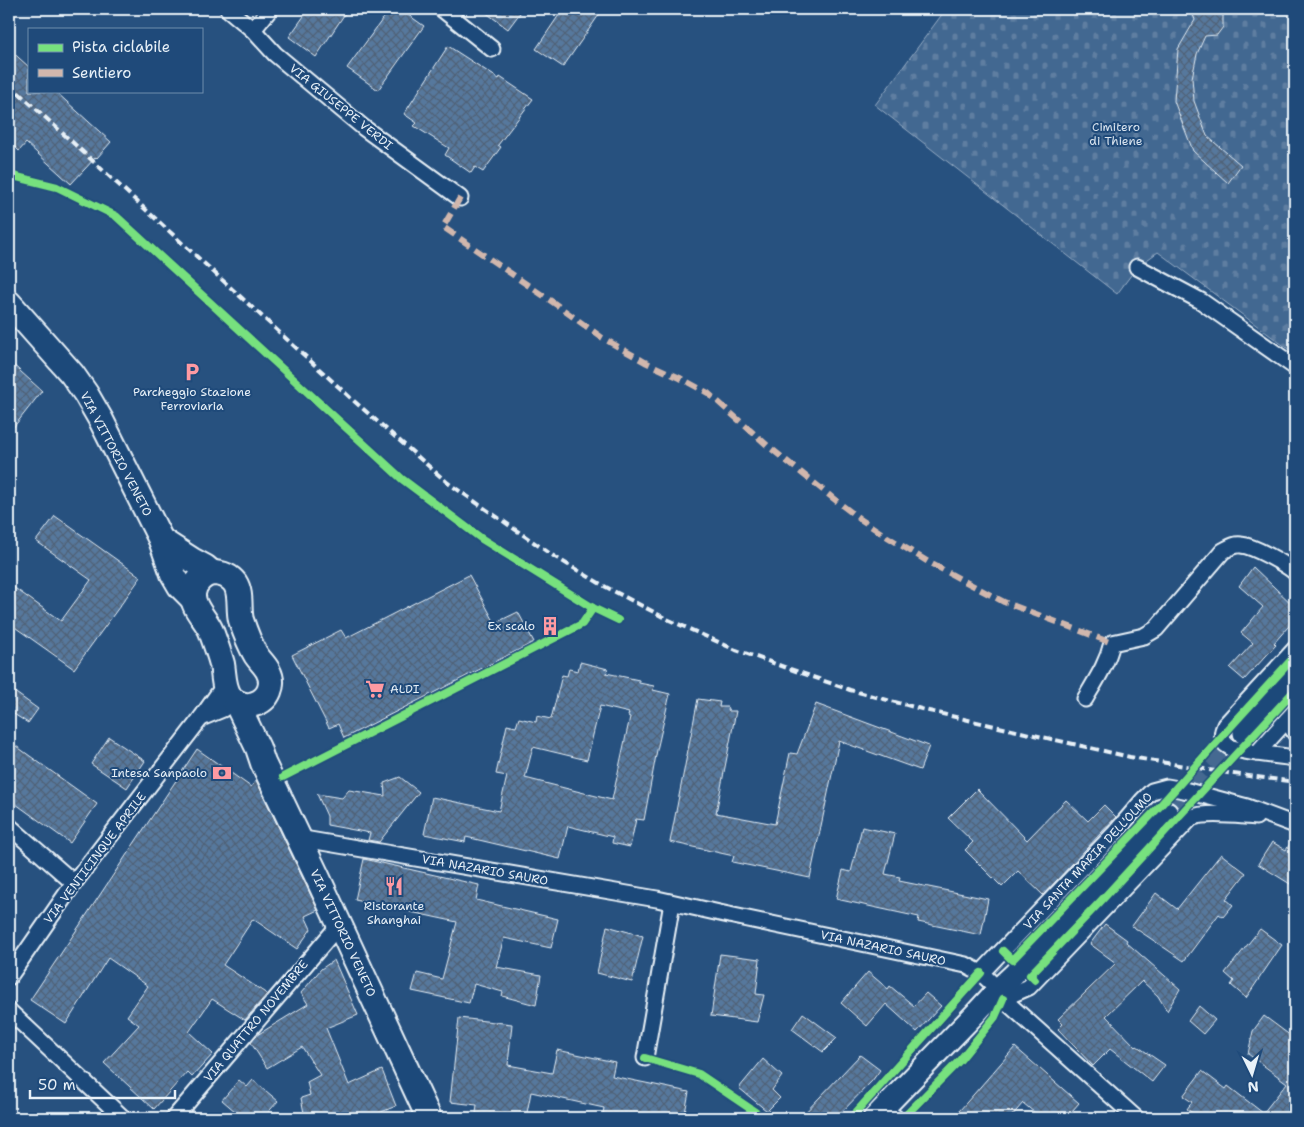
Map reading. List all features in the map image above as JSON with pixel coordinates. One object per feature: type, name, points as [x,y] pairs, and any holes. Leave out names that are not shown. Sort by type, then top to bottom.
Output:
[{"type":"main road","name":"VIA VITTORIO VENETO","points":[[9,303],[72,374],[86,394],[161,540],[173,574],[180,586],[193,599],[195,606],[209,626],[232,695],[429,1118]]},
{"type":"main road","points":[[161,540],[192,560],[206,566],[212,573]]},
{"type":"main road","points":[[193,599],[198,582],[204,576],[212,573],[226,575],[234,582],[237,588],[241,620],[256,656],[270,676],[271,685],[268,694],[266,716],[258,748]]},
{"type":"main road","points":[[1244,733],[1295,678]]},
{"type":"main road","points":[[232,695],[246,705],[256,704],[268,694]]},
{"type":"main road","name":"VIA SANTA MARIA DELL'OLMO","points":[[884,1115],[980,1009],[1001,994],[1020,968],[1166,813]]},
{"type":"street","name":"VIA GIUSEPPE VERDI","points":[[228,9],[253,30],[275,54],[364,128],[460,198]]},
{"type":"street","points":[[253,30],[270,9]]},
{"type":"street","points":[[442,9],[492,49]]},
{"type":"street","points":[[1138,267],[1201,301],[1295,367]]},
{"type":"street","points":[[1085,699],[1104,668],[1112,643],[1144,636],[1156,629],[1228,548],[1243,544],[1276,560],[1295,572]]},
{"type":"street","points":[[1295,649],[1225,725],[1222,737],[1224,743],[1228,746],[1257,753],[1295,758]]},
{"type":"street","name":"VIA VENTICINQUE APRILE","points":[[9,977],[74,883],[201,718],[232,695]]},
{"type":"street","points":[[1257,753],[1293,721]]},
{"type":"street","name":"VIA SANTA MARIA DELL'OLMO","points":[[981,973],[1114,834],[1152,791],[1167,787],[1184,790],[1247,807],[1295,826]]},
{"type":"street","points":[[1184,790],[1191,799],[1193,807],[1191,818]]},
{"type":"street","name":"VIA SANTA MARIA DELL'OLMO","points":[[1001,994],[1029,987],[1191,818],[1197,815],[1213,814],[1260,818],[1295,826]]},
{"type":"street","points":[[9,826],[74,883]]},
{"type":"street","name":"VIA NAZARIO SAURO","points":[[298,838],[672,902],[966,965],[981,973],[1001,994],[1136,1118]]},
{"type":"street","points":[[645,1058],[672,902]]},
{"type":"street","name":"VIA QUATTRO NOVEMBRE","points":[[174,1118],[339,925]]},
{"type":"street","points":[[9,1012],[123,1118]]},
{"type":"green space","name":"Cimitero di Thiene","points":[[946,9],[1295,9],[1295,354],[1158,252],[1137,267],[1117,294],[875,105]]},
{"type":"building","points":[[309,9],[348,9],[316,57],[289,37]]},
{"type":"building","points":[[390,9],[400,9],[424,26],[378,90],[347,68]]},
{"type":"building","points":[[481,9],[523,9],[508,29]]},
{"type":"building","points":[[563,9],[603,9],[563,67],[536,49]]},
{"type":"building","points":[[1203,9],[1223,9],[1223,27],[1217,35],[1205,36],[1197,54],[1192,78],[1194,101],[1207,136],[1241,165],[1228,183],[1193,151],[1174,101],[1178,49],[1195,20],[1192,12]]},
{"type":"building","points":[[448,46],[533,99],[498,145],[501,147],[483,172],[475,167],[471,173],[445,155],[449,148],[414,126],[417,123],[404,114]]},
{"type":"building","points":[[9,49],[28,66],[28,92],[56,92],[111,142],[71,184],[26,143],[19,151],[9,141]]},
{"type":"building","points":[[9,361],[42,391],[9,433]]},
{"type":"building","points":[[55,516],[141,577],[74,669],[9,623],[9,584],[61,621],[91,580],[36,541]]},
{"type":"building","points":[[1253,567],[1295,607],[1295,619],[1274,643],[1276,645],[1244,680],[1230,668],[1253,643],[1241,633],[1263,607],[1239,586]]},
{"type":"building","name":"ALDI","points":[[469,575],[495,623],[518,612],[534,642],[344,738],[338,724],[329,728],[292,655],[341,630],[346,638]]},
{"type":"building","points":[[580,662],[608,669],[606,673],[639,680],[639,683],[654,686],[653,690],[670,694],[644,820],[636,819],[630,847],[612,843],[613,837],[568,826],[560,859],[466,837],[465,842],[424,834],[432,797],[499,811],[507,776],[496,774],[507,725],[516,727],[519,718],[536,722],[537,716],[551,719],[562,675],[567,676],[569,669],[578,671]],"holes":[[[600,706],[629,713],[628,716],[630,717],[612,800],[525,778],[533,747],[587,760]]]},
{"type":"building","points":[[9,688],[38,709],[28,723],[9,711]]},
{"type":"building","points":[[698,699],[720,702],[719,707],[727,707],[729,711],[736,711],[716,813],[775,824],[790,753],[797,754],[816,704],[929,746],[920,770],[839,741],[810,878],[732,862],[734,856],[670,842]]},
{"type":"building","points":[[109,737],[145,761],[127,788],[91,764]]},
{"type":"building","points":[[9,741],[97,804],[70,843],[9,799]]},
{"type":"building","points":[[197,749],[251,787],[256,780],[318,910],[305,916],[311,929],[297,949],[253,919],[223,965],[267,994],[245,1020],[212,999],[189,1032],[213,1054],[192,1077],[187,1072],[154,1109],[104,1063],[139,1025],[127,1016],[148,986],[108,958],[66,1024],[30,1000]]},
{"type":"building","points":[[400,777],[419,792],[379,842],[368,840],[370,833],[327,825],[327,816],[317,794],[342,798],[349,790],[385,796],[384,783]]},
{"type":"building","points":[[977,789],[1027,840],[1066,800],[1088,821],[1104,805],[1116,817],[1043,895],[1018,871],[1002,887],[965,850],[973,842],[948,818]]},
{"type":"building","points":[[862,827],[895,834],[885,874],[900,877],[899,881],[988,899],[981,935],[918,922],[919,917],[836,899],[843,870],[851,872]]},
{"type":"building","points":[[1295,836],[1295,887],[1258,864],[1272,842],[1286,850]]},
{"type":"building","points":[[1221,854],[1246,873],[1226,899],[1233,905],[1223,917],[1219,914],[1184,961],[1132,926],[1156,893],[1177,909]]},
{"type":"building","points":[[364,859],[479,885],[476,900],[558,919],[551,948],[504,938],[496,967],[541,975],[536,1005],[502,996],[503,992],[474,984],[469,1003],[412,991],[417,973],[442,979],[457,922],[355,900]]},
{"type":"building","points":[[1105,924],[1127,940],[1126,942],[1180,989],[1167,1011],[1158,996],[1142,981],[1106,1016],[1136,1047],[1165,1065],[1152,1082],[1110,1049],[1093,1066],[1058,1029],[1063,1024],[1058,1019],[1116,963],[1090,944]]},
{"type":"building","points":[[607,926],[643,936],[632,982],[597,973]]},
{"type":"building","points":[[1260,929],[1282,945],[1246,998],[1231,985],[1234,981],[1225,973]]},
{"type":"building","points":[[720,954],[760,959],[756,994],[764,995],[757,1022],[711,1016]]},
{"type":"building","points":[[334,960],[358,1015],[326,1028],[349,1085],[382,1070],[396,1106],[367,1118],[305,1118],[301,1098],[310,1095],[307,1082],[320,1075],[302,1047],[267,1068],[251,1043],[257,1035],[308,1004],[301,993],[321,969]]},
{"type":"building","points":[[868,972],[888,989],[890,986],[914,1006],[926,993],[941,1006],[917,1032],[886,1004],[867,1026],[841,1003]]},
{"type":"building","points":[[1199,1006],[1215,1020],[1203,1034],[1188,1021]]},
{"type":"building","points":[[803,1013],[837,1038],[823,1052],[792,1029]]},
{"type":"building","points":[[1264,1016],[1295,1039],[1295,1118],[1200,1118],[1187,1109],[1192,1102],[1183,1096],[1202,1071],[1226,1089],[1228,1086],[1263,1113],[1287,1083],[1248,1054],[1253,1031]]},
{"type":"building","points":[[459,1018],[512,1024],[508,1065],[552,1073],[557,1050],[615,1062],[612,1076],[689,1092],[684,1118],[602,1118],[604,1108],[531,1092],[526,1118],[501,1118],[476,1113],[477,1105],[450,1102]]},
{"type":"building","points":[[1015,1047],[1079,1103],[1066,1118],[1041,1118],[1023,1103],[1010,1118],[953,1118]]},
{"type":"building","points":[[860,1055],[880,1070],[872,1081],[836,1118],[800,1118]]},
{"type":"building","points":[[763,1059],[782,1076],[772,1090],[780,1098],[767,1111],[739,1088]]},
{"type":"building","points":[[239,1080],[247,1087],[253,1080],[278,1101],[263,1118],[243,1118],[222,1100]]},
{"type":"tunnel","points":[[1167,813],[1244,733]]},
{"type":"railway","points":[[9,84],[354,401],[448,483],[555,557],[606,587],[667,619],[736,650],[850,690],[929,711],[1130,757],[1295,782]]},
{"type":"marked path","points":[[460,198],[443,227],[601,337],[645,362],[708,393],[768,446],[860,519],[930,563],[1004,602],[1112,643]]},
{"type":"cycle path","points":[[9,175],[57,187],[116,216],[402,479],[482,539],[593,608],[618,620]]},
{"type":"cycle path","points":[[283,777],[582,624],[593,608]]},
{"type":"cycle path","points":[[1003,951],[1012,960],[1159,807],[1295,656]]},
{"type":"cycle path","points":[[1035,980],[1030,975],[1100,902],[1295,690]]},
{"type":"cycle path","points":[[851,1118],[981,973]]},
{"type":"cycle path","points":[[903,1118],[960,1060],[995,1017],[1003,999]]},
{"type":"cycle path","points":[[645,1058],[699,1074],[764,1118]]},
{"type":"place","name":"Parcheggio Stazione Ferroviaria","points":[[192,372]]},
{"type":"place","name":"Ex scalo","points":[[550,626]]},
{"type":"place","name":"ALDI","points":[[375,689]]},
{"type":"place","name":"Intesa Sanpaolo","points":[[222,773]]},
{"type":"place","name":"Ristorante Shanghai","points":[[394,886]]}]
